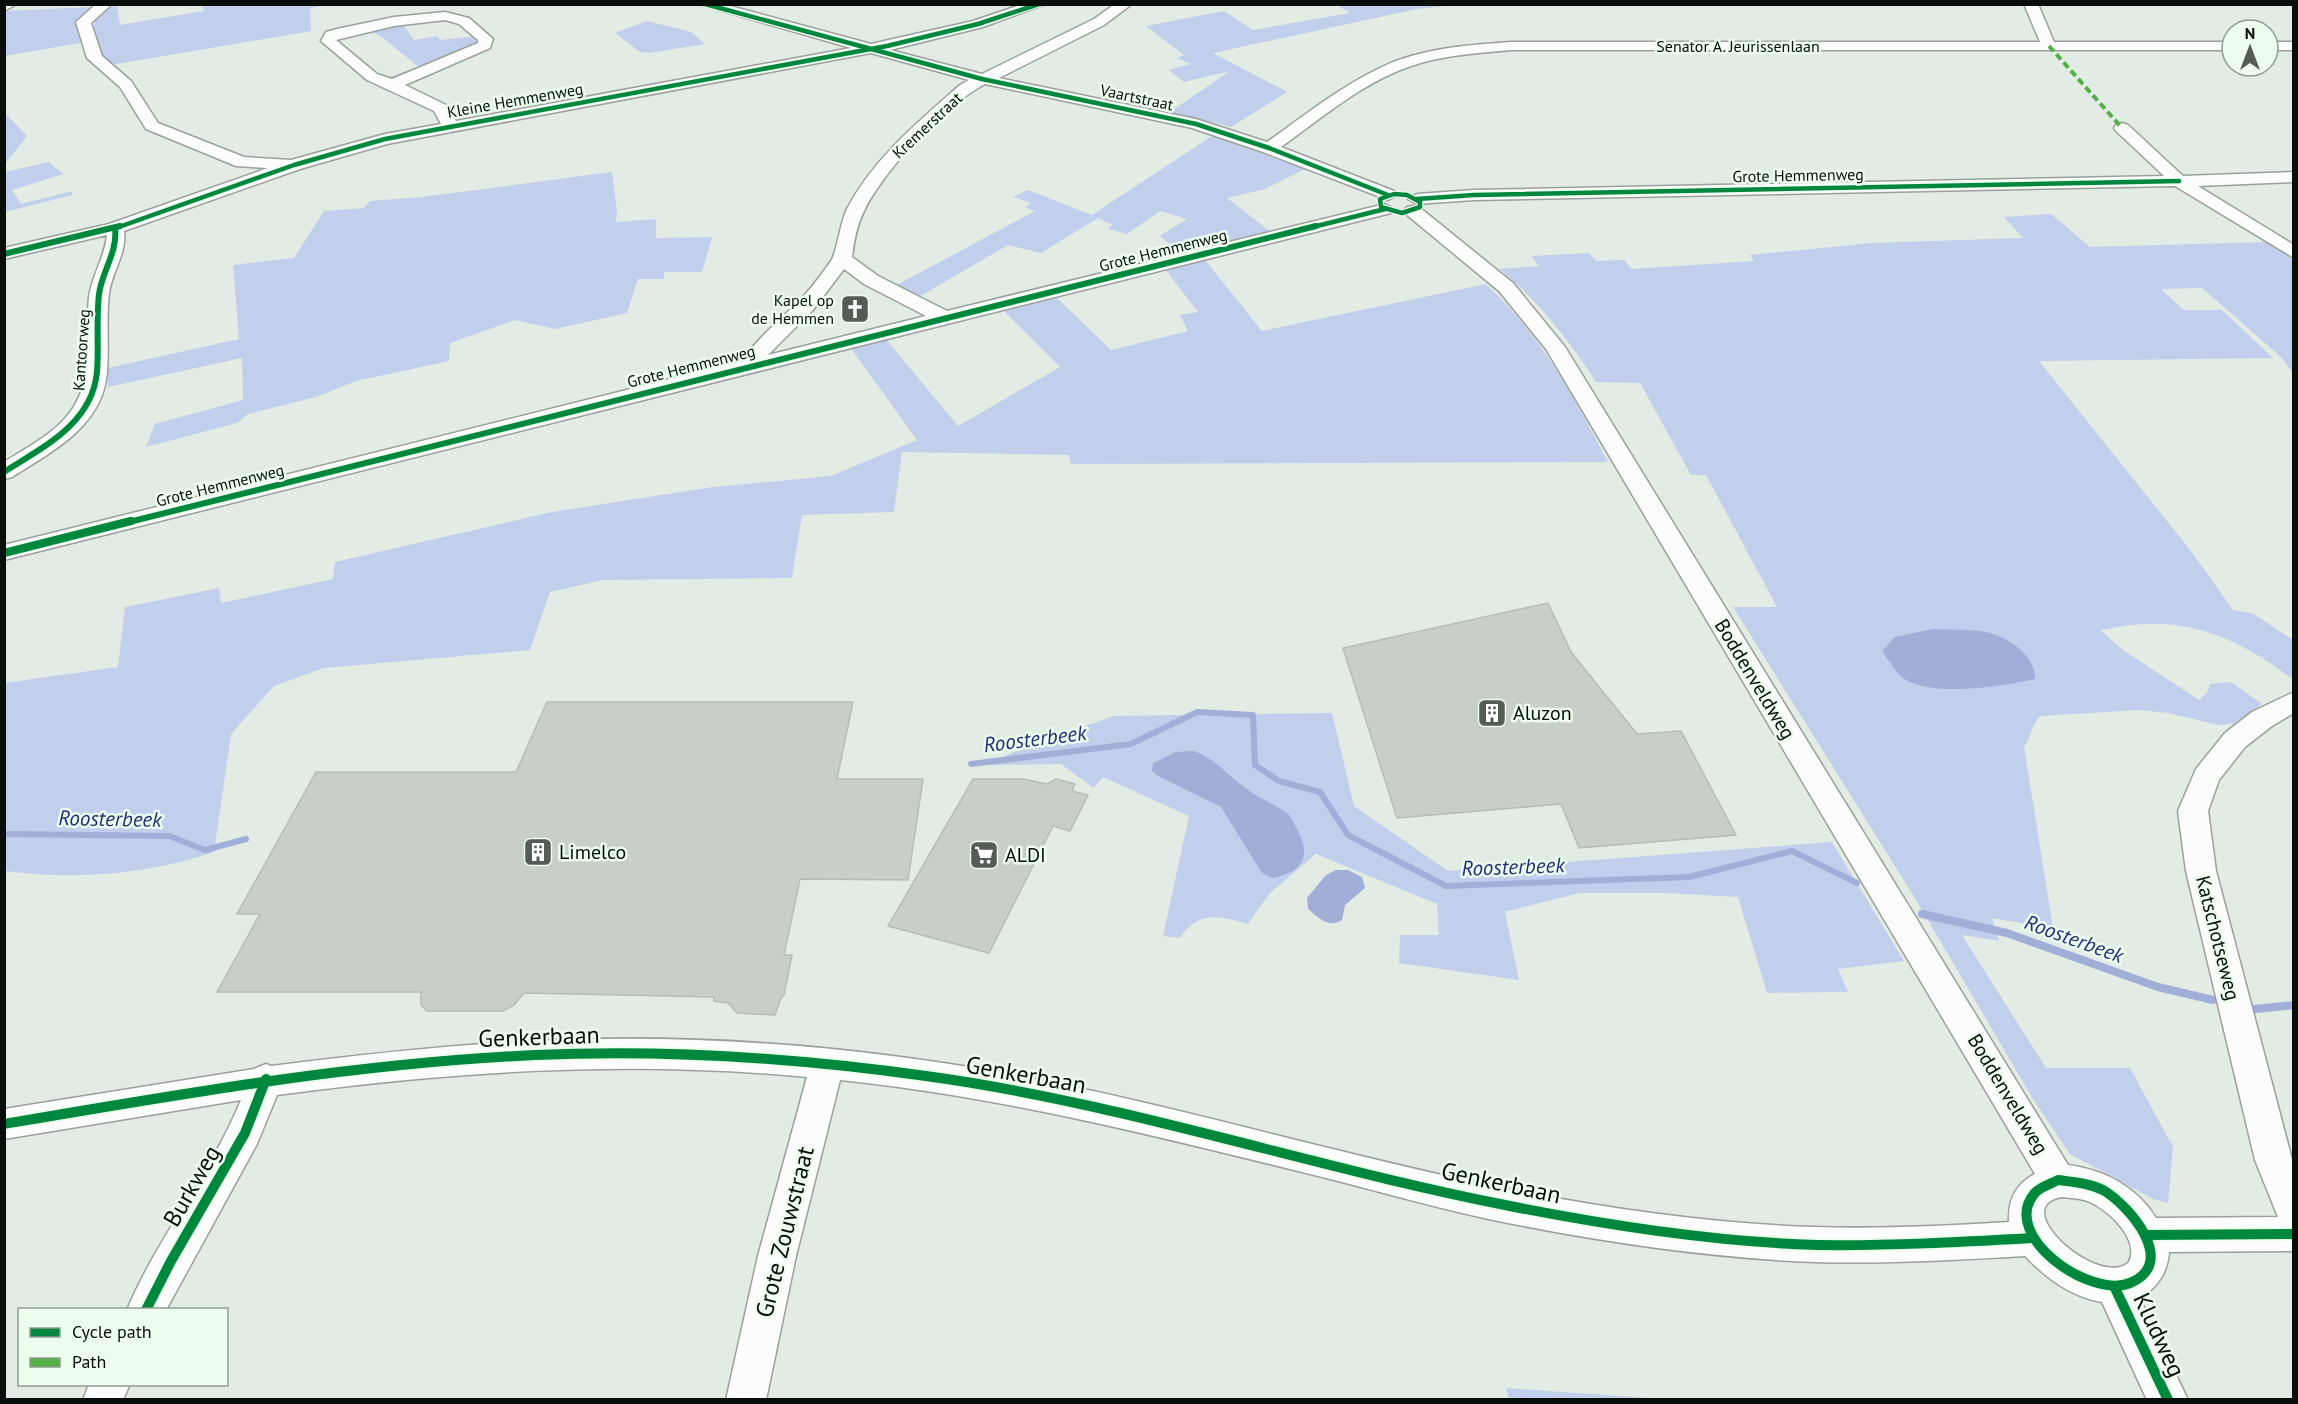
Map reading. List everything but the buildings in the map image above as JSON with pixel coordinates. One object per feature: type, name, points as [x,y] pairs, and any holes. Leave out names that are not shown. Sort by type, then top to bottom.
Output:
[{"type":"street","points":[[4,7],[10,4]]},
{"type":"street","points":[[105,4],[83,22],[95,58],[126,84],[152,126],[168,135],[242,162],[294,165]]},
{"type":"street","name":"Vaartstraat","points":[[705,4],[982,79],[1174,119],[1269,147],[1386,202]]},
{"type":"street","name":"Kleine Hemmenweg","points":[[4,254],[115,228],[294,165],[385,139],[873,49],[944,34],[1039,4]]},
{"type":"street","name":"Kremerstraat","points":[[751,365],[758,353],[806,306],[842,259],[846,235],[856,209],[898,148],[966,88],[1078,32],[1125,4]]},
{"type":"street","points":[[2031,4],[2049,46]]},
{"type":"street","points":[[392,84],[481,47],[487,40],[459,19],[450,17],[378,24],[332,35],[328,41],[372,77],[392,84],[440,108],[451,126]]},
{"type":"street","name":"Senator A. Jeurissenlaan","points":[[1269,147],[1374,76],[1413,61],[1456,50],[1512,46],[2220,46]]},
{"type":"street","points":[[2122,128],[2179,181],[2294,254]]},
{"type":"street","points":[[242,162],[245,183]]},
{"type":"street","name":"Grote Hemmenweg","points":[[4,553],[946,318],[1386,202],[1396,212],[1415,205],[1498,194],[2294,177]]},
{"type":"street","name":"Boddenveldweg","points":[[1415,205],[1506,287],[1555,347],[2058,1180]]},
{"type":"street","name":"Kantoorweg","points":[[4,472],[62,433],[83,412],[92,399],[96,384],[96,315],[101,282],[117,239],[115,228]]},
{"type":"street","points":[[842,259],[871,280],[946,318]]},
{"type":"street","name":"Katschotseweg","points":[[2294,701],[2262,719],[2235,740],[2206,776],[2193,811],[2201,871],[2273,1160],[2294,1212]]},
{"type":"street","name":"Genkerbaan","points":[[4,1124],[266,1079],[484,1058],[606,1054],[713,1056],[827,1065],[1048,1096],[1503,1205],[1595,1222],[1754,1241],[1859,1245],[2033,1238]]},
{"type":"street","name":"Grote Zouwstraat","points":[[746,1400],[777,1256],[827,1065]]},
{"type":"street","name":"Burkweg","points":[[147,1308],[171,1260],[245,1133],[266,1079]]},
{"type":"street","points":[[2058,1180],[2083,1182],[2109,1194],[2132,1212],[2146,1235],[2151,1250],[2150,1265],[2142,1276],[2130,1283],[2114,1286],[2092,1283],[2068,1272],[2048,1257],[2033,1238],[2026,1217],[2028,1198],[2039,1186],[2058,1180]]},
{"type":"street","points":[[2146,1235],[2294,1234]]},
{"type":"street","name":"Kludweg","points":[[2114,1286],[2168,1400]]},
{"type":"street","points":[[103,1400],[109,1386]]},
{"type":"shaded area","points":[[202,5],[324,5],[310,8],[311,31],[111,65],[98,50],[93,31],[99,14],[106,8],[117,6],[120,25],[204,11]]},
{"type":"shaded area","points":[[1337,5],[1457,5],[1417,9],[1213,53],[1287,92],[1231,127],[1170,112],[1230,71],[1184,82],[1169,70],[1190,64],[1177,58],[1184,55],[1146,26],[1224,11],[1253,30],[1350,13]]},
{"type":"shaded area","points":[[93,7],[85,42],[5,56],[5,11]]},
{"type":"shaded area","points":[[647,21],[691,32],[705,44],[650,53],[640,52],[615,33]]},
{"type":"shaded area","points":[[404,26],[414,40],[437,36],[440,40],[477,36],[483,42],[391,80],[384,79],[419,67],[382,37],[370,31]]},
{"type":"shaded area","points":[[4,112],[27,136],[5,164],[4,164]]},
{"type":"shaded area","points":[[1212,136],[1305,169],[1265,189],[1227,198],[1271,232],[1182,254],[1160,236],[1187,219],[1160,211],[1127,234],[1108,229],[1113,225],[1098,218],[1041,253],[1008,245],[917,298],[895,286],[1035,211],[1025,207],[1031,203],[1013,197],[1028,190],[1092,215]]},
{"type":"shaded area","points":[[49,162],[63,174],[12,190],[21,204],[73,191],[72,195],[5,212],[5,172]]},
{"type":"shaded area","points":[[612,172],[617,211],[616,222],[656,219],[656,238],[712,237],[702,272],[664,272],[664,279],[638,279],[627,313],[555,329],[515,320],[450,343],[449,361],[356,381],[316,397],[248,414],[237,423],[146,447],[155,424],[243,400],[242,358],[108,387],[108,368],[239,339],[233,265],[294,258],[324,211],[364,208],[370,201],[422,197]]},
{"type":"shaded area","points":[[2051,214],[2090,247],[2268,242],[2293,260],[2293,373],[2281,357],[2202,288],[2161,289],[2184,310],[2222,310],[2273,358],[2039,361],[2191,551],[2233,610],[2252,613],[2293,640],[2293,680],[2243,647],[2206,632],[2166,624],[2135,625],[2100,630],[2123,650],[2199,700],[2207,693],[2210,684],[2231,682],[2262,704],[2233,724],[2218,725],[2169,713],[2139,710],[2040,716],[2024,747],[2053,928],[1992,918],[1999,941],[1962,935],[2046,1068],[2130,1068],[2173,1147],[2168,1203],[2153,1199],[2070,1154],[2033,1099],[1915,898],[1733,607],[1777,607],[1706,475],[1691,475],[1640,383],[1596,382],[1552,322],[1500,269],[1539,266],[1531,256],[1589,253],[1596,261],[1624,260],[1632,269],[1754,261],[1750,255],[1873,243],[2023,238],[2004,217]]},
{"type":"shaded area","points":[[1205,260],[1262,331],[1486,284],[1506,304],[1540,346],[1569,390],[1608,462],[1071,464],[1069,455],[902,452],[894,512],[802,515],[792,578],[603,580],[550,592],[530,650],[324,668],[274,686],[231,734],[214,852],[163,866],[111,874],[58,875],[5,871],[4,683],[118,667],[125,607],[219,588],[221,603],[333,579],[335,562],[552,512],[713,487],[831,476],[917,440],[850,347],[885,338],[958,426],[1060,367],[1003,310],[1055,296],[1111,350],[1188,331],[1180,315],[1198,312],[1165,269]]},
{"type":"shaded area","points":[[1933,629],[1980,631],[1999,636],[2017,647],[2030,661],[2035,679],[1970,689],[1935,688],[1906,680],[1896,671],[1882,651],[1895,637]]},
{"type":"shaded area","points":[[1332,713],[1354,806],[1448,871],[1832,842],[1904,961],[1838,969],[1848,992],[1767,993],[1738,897],[1667,893],[1579,893],[1505,912],[1519,980],[1399,963],[1400,935],[1439,935],[1437,904],[1316,854],[1269,894],[1248,924],[1219,918],[1202,919],[1187,929],[1180,938],[1163,936],[1189,816],[1103,777],[1094,788],[1061,764],[989,765],[1011,753],[1113,716]]},
{"type":"shaded area","points":[[1194,751],[1215,763],[1252,793],[1289,815],[1304,847],[1304,855],[1298,867],[1292,872],[1273,878],[1262,873],[1221,807],[1152,771],[1153,763],[1176,752]]},
{"type":"shaded area","points":[[1336,870],[1348,870],[1362,877],[1365,888],[1345,905],[1342,920],[1328,923],[1308,909],[1307,898],[1326,875]]},
{"type":"shaded area","points":[[1506,1388],[1662,1399],[1509,1399]]},
{"type":"waterway","name":"Roosterbeek","points":[[971,764],[1131,744],[1197,712],[1253,715],[1255,765],[1279,781],[1320,792],[1348,835],[1446,886],[1689,877],[1792,851],[1857,883]]},
{"type":"waterway","name":"Roosterbeek","points":[[4,834],[169,836],[205,850],[246,839]]},
{"type":"waterway","name":"Roosterbeek","points":[[1922,914],[2007,933],[2158,987],[2213,1000]]},
{"type":"waterway","name":"Roosterbeek","points":[[2255,1009],[2294,1005]]},
{"type":"marked path","points":[[2049,46],[2122,128]]},
{"type":"cycle path","points":[[705,4],[982,79],[1196,124],[1269,148],[1388,195]]},
{"type":"cycle path","points":[[4,254],[115,228],[294,165],[385,139],[887,46],[978,24],[1039,4]]},
{"type":"cycle path","points":[[1417,199],[1474,195],[2179,181]]},
{"type":"cycle path","points":[[1394,194],[1407,195],[1420,202],[1420,207],[1402,213],[1381,207],[1380,199],[1394,194]]},
{"type":"cycle path","points":[[4,553],[751,365],[1385,209]]},
{"type":"cycle path","points":[[4,472],[59,436],[83,413],[91,400],[96,373],[100,289],[115,243],[115,228]]},
{"type":"cycle path","points":[[4,1124],[270,1081],[448,1060],[627,1053],[717,1056],[884,1070],[1009,1089],[1163,1123],[1503,1205],[1636,1228],[1725,1239],[1815,1245],[1903,1244],[2033,1238]]},
{"type":"cycle path","points":[[147,1308],[171,1261],[245,1133],[266,1079]]},
{"type":"cycle path","points":[[2058,1180],[2098,1188],[2119,1201],[2135,1218],[2148,1239],[2150,1249],[2150,1260],[2139,1278],[2119,1286],[2093,1282],[2072,1273],[2053,1259],[2037,1242],[2027,1224],[2026,1207],[2036,1191],[2058,1180]]},
{"type":"cycle path","points":[[2146,1235],[2294,1234]]},
{"type":"cycle path","points":[[2114,1286],[2168,1400]]},
{"type":"place","name":"Kapel op de Hemmen","points":[[855,309]]},
{"type":"place","name":"Aluzon","points":[[1492,713]]},
{"type":"place","name":"Limelco","points":[[538,852]]},
{"type":"place","name":"ALDI","points":[[984,855]]}]
